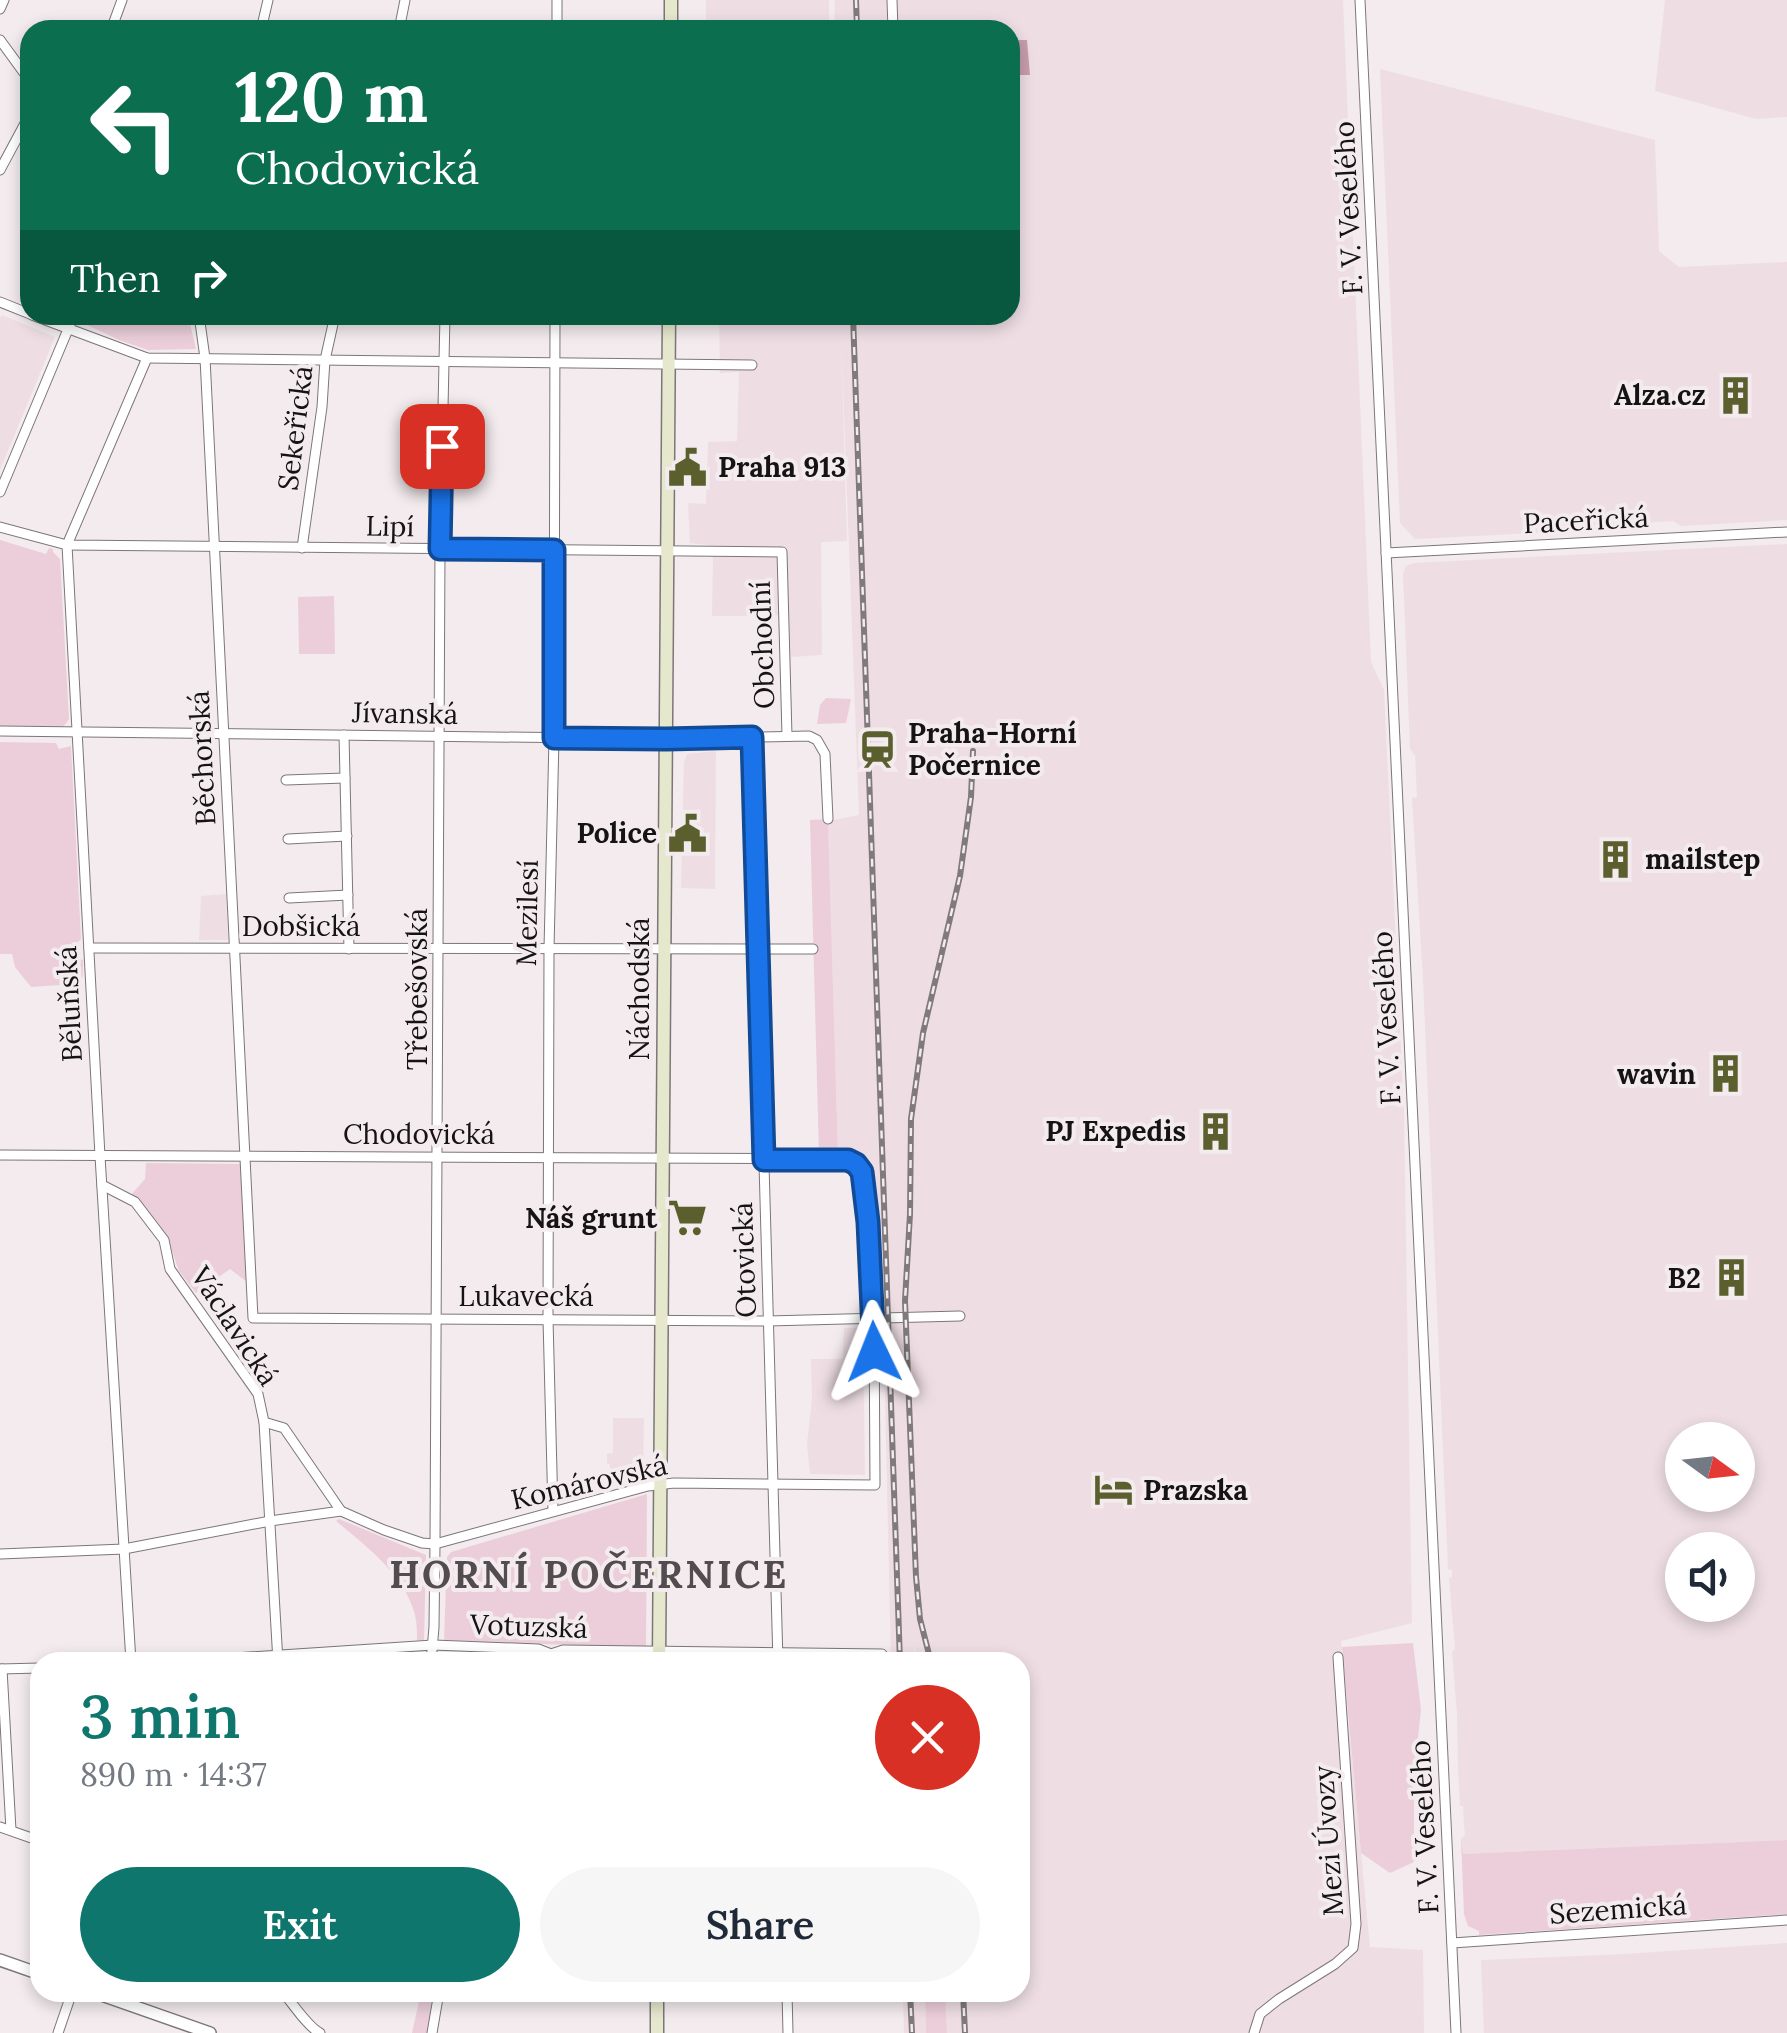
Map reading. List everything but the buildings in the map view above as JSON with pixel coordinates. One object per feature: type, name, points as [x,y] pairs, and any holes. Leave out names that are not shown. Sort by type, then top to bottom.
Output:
[{"type":"main road","name":"Náchodská","points":[[660,1652],[669,325]]},
{"type":"main road","points":[[657,2002],[657,2033]]},
{"type":"street","points":[[0,9],[4,0]]},
{"type":"street","name":"F. V. Veselého","points":[[1360,0],[1456,2033]]},
{"type":"street","points":[[0,40],[20,67]]},
{"type":"street","points":[[0,170],[20,133]]},
{"type":"street","points":[[55,325],[146,358],[752,365]]},
{"type":"street","points":[[0,492],[69,325]]},
{"type":"street","name":"Běchorská","points":[[200,325],[205,358],[244,1156]]},
{"type":"street","name":"Sekeřická","points":[[302,548],[333,325]]},
{"type":"street","name":"Třebešovská","points":[[432,1652],[444,325]]},
{"type":"street","name":"Mezilesí","points":[[552,1511],[548,1319],[555,325]]},
{"type":"street","name":"Běluňská","points":[[130,1652],[67,545],[146,358]]},
{"type":"street","name":"Lipí","points":[[0,527],[67,545],[782,552]]},
{"type":"street","name":"Paceřická","points":[[1386,553],[1787,532]]},
{"type":"street","name":"Obchodní","points":[[782,552],[787,736]]},
{"type":"street","name":"Jívanská","points":[[0,731],[666,739],[809,736],[817,740],[825,754],[828,819]]},
{"type":"street","points":[[344,735],[349,949]]},
{"type":"street","name":"Otovická","points":[[752,737],[778,1652]]},
{"type":"street","points":[[286,780],[345,778]]},
{"type":"street","points":[[288,839],[346,836]]},
{"type":"street","points":[[289,898],[348,895]]},
{"type":"street","name":"Dobšická","points":[[89,948],[813,949]]},
{"type":"street","name":"Chodovická","points":[[0,1155],[848,1160],[862,1172],[874,1318]]},
{"type":"street","name":"Lukavecká","points":[[244,1156],[252,1318],[768,1321],[960,1316]]},
{"type":"street","name":"Václavická","points":[[102,1185],[135,1202],[164,1240],[170,1269],[258,1394],[264,1422],[284,1428],[341,1510]]},
{"type":"street","name":"Komárovská","points":[[435,1544],[660,1484],[876,1484],[874,1318]]},
{"type":"street","points":[[264,1422],[278,1652]]},
{"type":"street","points":[[0,1554],[124,1548],[341,1510],[384,1530],[435,1544]]},
{"type":"street","name":"Votuzská","points":[[350,1652],[432,1644],[542,1652]]},
{"type":"street","name":"Votuzská","points":[[560,1652],[591,1652]]},
{"type":"street","name":"Mezi Úvozy","points":[[1254,2033],[1260,2014],[1353,1948],[1356,1924],[1338,1657]]},
{"type":"street","points":[[30,1668],[1,1669],[5,1829],[30,1837]]},
{"type":"street","name":"Sezemická","points":[[1452,1943],[1787,1920]]},
{"type":"street","points":[[0,1960],[30,1970]]},
{"type":"street","points":[[58,2033],[69,2002]]},
{"type":"street","points":[[117,2002],[180,2028],[210,2033]]},
{"type":"street","points":[[292,2002],[312,2030],[320,2033]]},
{"type":"street","points":[[432,2033],[437,2002]]},
{"type":"street","points":[[787,2002],[788,2033]]},
{"type":"shaded area","points":[[706,0],[829,0],[829,20],[706,20]]},
{"type":"shaded area","points":[[835,0],[1343,0],[1371,662],[1384,690],[1404,1113],[1412,1623],[1341,1641],[1370,1947],[1423,1950],[1424,2033],[947,2033],[945,2002],[1030,2002],[1030,1652],[915,1652],[914,1645],[914,1652],[891,1652],[883,1311],[862,1156],[838,1155],[828,821],[859,815],[841,334],[847,541],[821,542],[822,655],[791,657],[788,614],[712,616],[713,559],[710,545],[690,543],[688,503],[706,504],[708,442],[737,441],[739,372],[720,373],[719,325],[1020,325],[1020,20],[834,20]]},
{"type":"shaded area","points":[[1665,0],[1787,0],[1787,117],[1756,119],[1655,91]]},
{"type":"shaded area","points":[[1020,40],[1027,40],[1030,75],[1020,75]]},
{"type":"shaded area","points":[[1380,69],[1655,140],[1659,251],[1679,267],[1787,262],[1787,520],[1681,526],[1673,521],[1642,523],[1635,528],[1415,539],[1400,523]]},
{"type":"shaded area","points":[[2,315],[55,337],[0,470]]},
{"type":"shaded area","points":[[87,325],[190,325],[196,349],[148,350]]},
{"type":"shaded area","points":[[0,540],[46,554],[49,548],[53,549],[60,559],[69,719],[63,727],[0,726]]},
{"type":"shaded area","points":[[1787,544],[1787,1840],[1462,1854],[1461,1839],[1465,1835],[1458,1770],[1449,1578],[1452,1570],[1448,1569],[1412,798],[1417,797],[1415,755],[1410,749],[1403,573],[1406,566]]},
{"type":"shaded area","points":[[334,596],[335,654],[299,654],[298,597]]},
{"type":"shaded area","points":[[826,698],[851,699],[846,723],[817,724],[820,705]]},
{"type":"shaded area","points":[[0,742],[56,743],[59,749],[71,746],[81,939],[78,942],[83,960],[81,983],[72,993],[66,994],[60,985],[31,987],[15,967],[12,954],[0,954]]},
{"type":"shaded area","points":[[716,751],[715,889],[681,888],[684,762],[687,754]]},
{"type":"shaded area","points":[[828,819],[838,1155],[819,1155],[810,820]]},
{"type":"shaded area","points":[[226,894],[228,940],[199,940],[201,896]]},
{"type":"shaded area","points":[[146,1163],[241,1164],[247,1282],[230,1269],[196,1293],[179,1271],[158,1223],[130,1196],[145,1179]]},
{"type":"shaded area","points":[[844,1328],[863,1328],[865,1475],[810,1474],[807,1444],[811,1359],[843,1359]]},
{"type":"shaded area","points":[[613,1418],[644,1418],[643,1477],[622,1483],[622,1472],[607,1463],[607,1454],[613,1453]]},
{"type":"shaded area","points":[[647,1494],[646,1647],[444,1641],[447,1557],[451,1552]]},
{"type":"shaded area","points":[[336,1521],[426,1555],[424,1640],[417,1640],[415,1615],[394,1574]]},
{"type":"shaded area","points":[[1413,1643],[1421,1710],[1414,1773],[1414,1862],[1390,1873],[1361,1853],[1342,1647]]},
{"type":"shaded area","points":[[1461,1839],[1463,1854],[1787,1840],[1787,1914],[1479,1935],[1479,1931],[1468,1926],[1464,1914]]},
{"type":"shaded area","points":[[1787,1943],[1787,2033],[1484,2033],[1481,1960]]},
{"type":"shaded area","points":[[419,2002],[432,2002],[427,2033],[412,2033]]},
{"type":"shaded area","points":[[903,2002],[925,2002],[926,2033],[904,2033]]},
{"type":"shaded area","points":[[925,2002],[945,2002],[947,2033],[926,2033]]},
{"type":"railway","points":[[856,0],[857,20]]},
{"type":"railway","points":[[853,325],[900,1652]]},
{"type":"railway","points":[[928,1652],[916,1577],[905,1301],[911,1119],[923,1033],[960,876],[973,751]]},
{"type":"railway","points":[[910,2002],[912,2033]]},
{"type":"railway","points":[[963,2002],[965,2033]]},
{"type":"place","name":"Alza.cz","points":[[1736,395]]},
{"type":"place","name":"Praha 913","points":[[688,467]]},
{"type":"place","name":"Praha-Horní Počernice","points":[[878,749]]},
{"type":"place","name":"Police","points":[[687,833]]},
{"type":"place","name":"mailstep","points":[[1615,859]]},
{"type":"place","name":"wavin","points":[[1726,1074]]},
{"type":"place","name":"PJ Expedis","points":[[1216,1131]]},
{"type":"place","name":"Náš grunt","points":[[687,1218]]},
{"type":"place","name":"B2","points":[[1731,1278]]},
{"type":"place","name":"Prazska","points":[[1113,1490]]},
{"type":"district","name":"HORNÍ POČERNICE","points":[[589,1575]]},
{"type":"route","points":[[442,446],[440,549],[554,550],[554,738],[752,737],[764,1160],[848,1160],[862,1172],[874,1352]]}]
